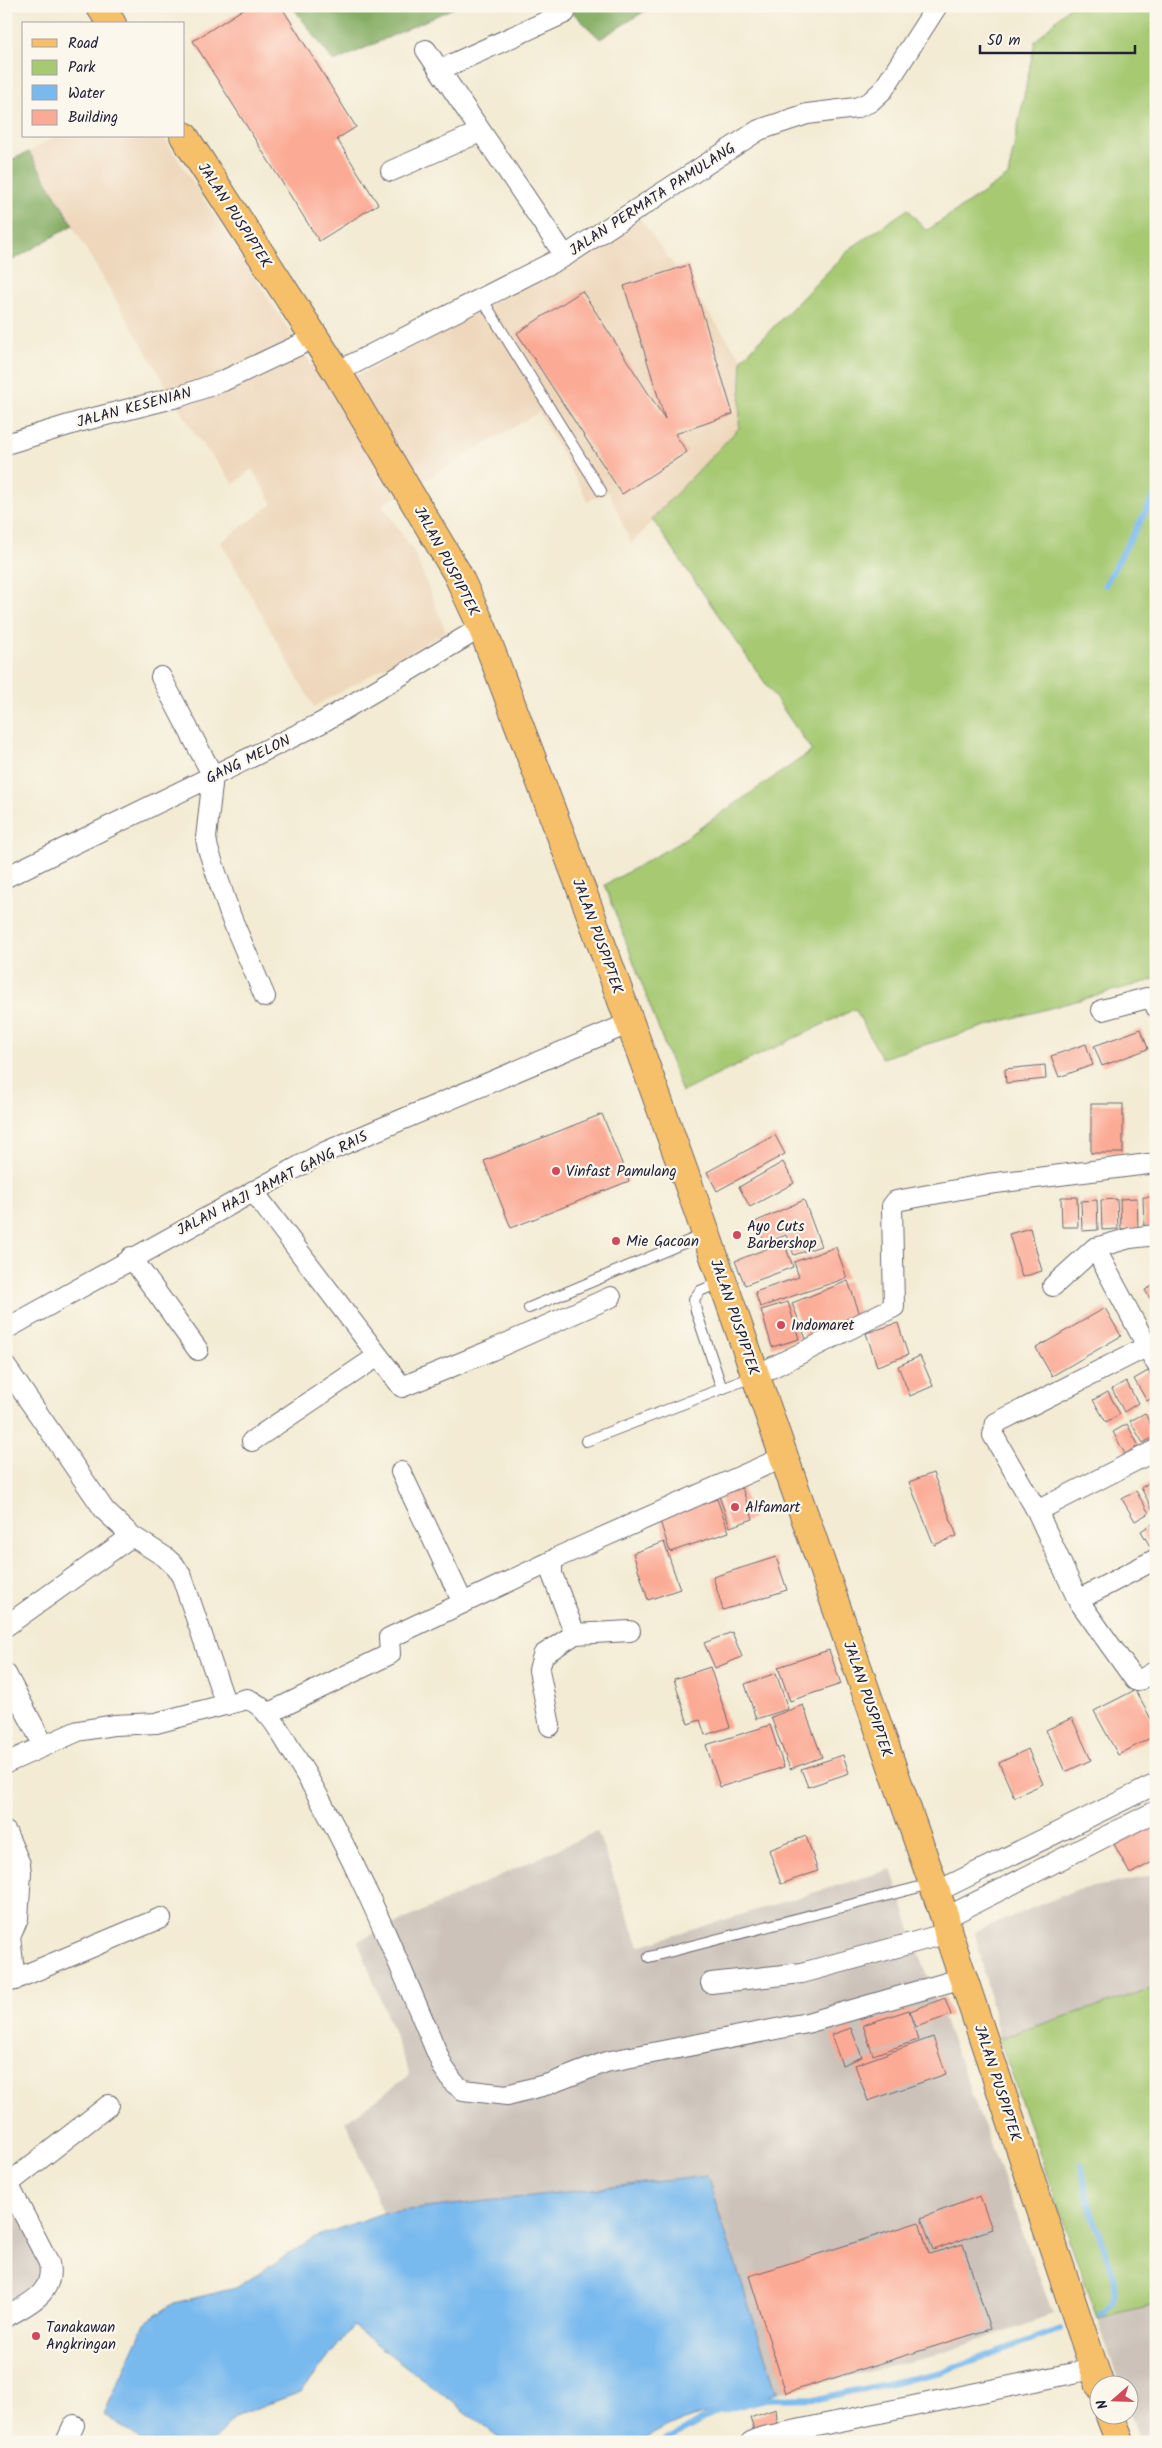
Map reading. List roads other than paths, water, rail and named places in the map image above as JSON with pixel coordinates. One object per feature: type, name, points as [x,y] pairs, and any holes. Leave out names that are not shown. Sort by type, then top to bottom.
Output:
[{"type":"main road","points":[[100,6],[111,22]]},
{"type":"main road","name":"JALAN PUSPIPTEK","points":[[185,138],[337,372],[457,573],[482,627],[630,1023],[723,1281],[934,1888],[1096,2376]]},
{"type":"main road","points":[[1114,2426],[1120,2442]]},
{"type":"street","name":"JALAN PERMATA PAMULANG","points":[[337,372],[565,256],[759,130],[807,114],[856,108],[874,99],[883,90],[937,6]]},
{"type":"street","points":[[439,70],[566,13]]},
{"type":"street","points":[[426,50],[565,256]]},
{"type":"street","points":[[392,171],[480,132]]},
{"type":"street","name":"JALAN KESENIAN","points":[[6,444],[82,421],[181,396],[223,381],[314,338]]},
{"type":"street","name":"GANG MELON","points":[[6,877],[321,723],[482,627]]},
{"type":"street","points":[[161,677],[213,776],[206,838],[208,849],[231,917],[264,997]]},
{"type":"street","points":[[1102,1010],[1147,998],[1155,1003],[1156,1007]]},
{"type":"street","name":"JALAN HAJI JAMAT GANG RAIS","points":[[6,1329],[253,1191],[340,1145],[630,1023]]},
{"type":"street","points":[[755,1376],[894,1307],[892,1206],[896,1200],[988,1184],[1156,1163]]},
{"type":"street","points":[[253,1191],[400,1386],[405,1387],[611,1297]]},
{"type":"street","points":[[1053,1286],[1095,1248],[1130,1238],[1156,1235]]},
{"type":"street","points":[[1095,1248],[1151,1355],[996,1423],[993,1435],[1036,1511],[1078,1600],[1135,1680],[1138,1681],[1156,1671]]},
{"type":"street","points":[[132,1258],[198,1350]]},
{"type":"street","points":[[252,1441],[378,1356]]},
{"type":"street","points":[[6,1368],[99,1503],[132,1536],[165,1557],[175,1566],[182,1577],[226,1705]]},
{"type":"street","points":[[1036,1511],[1156,1450]]},
{"type":"street","points":[[267,1714],[390,1654],[389,1638],[552,1561],[576,1547],[784,1457]]},
{"type":"street","points":[[400,1472],[463,1603]]},
{"type":"street","points":[[6,1626],[132,1536]]},
{"type":"street","points":[[1078,1600],[1156,1559]]},
{"type":"street","points":[[552,1561],[552,1574],[575,1634]]},
{"type":"street","points":[[550,1726],[539,1670],[543,1655],[575,1634],[630,1631]]},
{"type":"street","points":[[6,1674],[44,1746]]},
{"type":"street","points":[[6,1763],[78,1731],[114,1725],[156,1723],[247,1699],[267,1714],[306,1774],[366,1887],[443,2067],[454,2082],[464,2090],[507,2095],[549,2084],[606,2062],[806,2023],[963,1978]]},
{"type":"street","points":[[934,1888],[1156,1784]]},
{"type":"street","points":[[711,1983],[802,1973],[946,1926],[1156,1811]]},
{"type":"street","points":[[6,1832],[20,1864],[21,1872],[18,1918],[10,1937],[10,1982],[160,1918]]},
{"type":"street","points":[[6,2317],[42,2296],[47,2285],[50,2270],[7,2182],[109,2105]]},
{"type":"street","points":[[751,2442],[763,2437],[1090,2378]]},
{"type":"lane","points":[[482,299],[601,491]]},
{"type":"lane","points":[[529,1308],[706,1234]]},
{"type":"lane","points":[[722,1389],[696,1311],[694,1299],[700,1291],[723,1281]]},
{"type":"lane","points":[[586,1441],[755,1376]]},
{"type":"lane","points":[[649,1957],[934,1888]]},
{"type":"water","points":[[707,2176],[777,2393],[670,2425],[638,2442],[505,2442],[353,2326],[301,2392],[235,2416],[212,2442],[143,2442],[104,2414],[146,2322],[174,2303],[236,2288],[315,2237],[383,2213]]},
{"type":"waterway","points":[[1105,585],[1156,493]]},
{"type":"waterway","points":[[1081,2164],[1088,2201],[1115,2280],[1114,2302],[1100,2314]]},
{"type":"waterway","points":[[663,2442],[719,2411],[765,2399],[821,2398],[941,2372],[1061,2329]]},
{"type":"place","name":"Vinfast Pamulang","points":[[556,1171]]},
{"type":"place","name":"Ayo Cuts Barbershop","points":[[737,1235]]},
{"type":"place","name":"Mie Gacoan","points":[[616,1241]]},
{"type":"place","name":"Indomaret","points":[[781,1325]]},
{"type":"place","name":"Alfamart","points":[[735,1507]]},
{"type":"place","name":"Tanakawan Angkringan","points":[[36,2336]]}]
